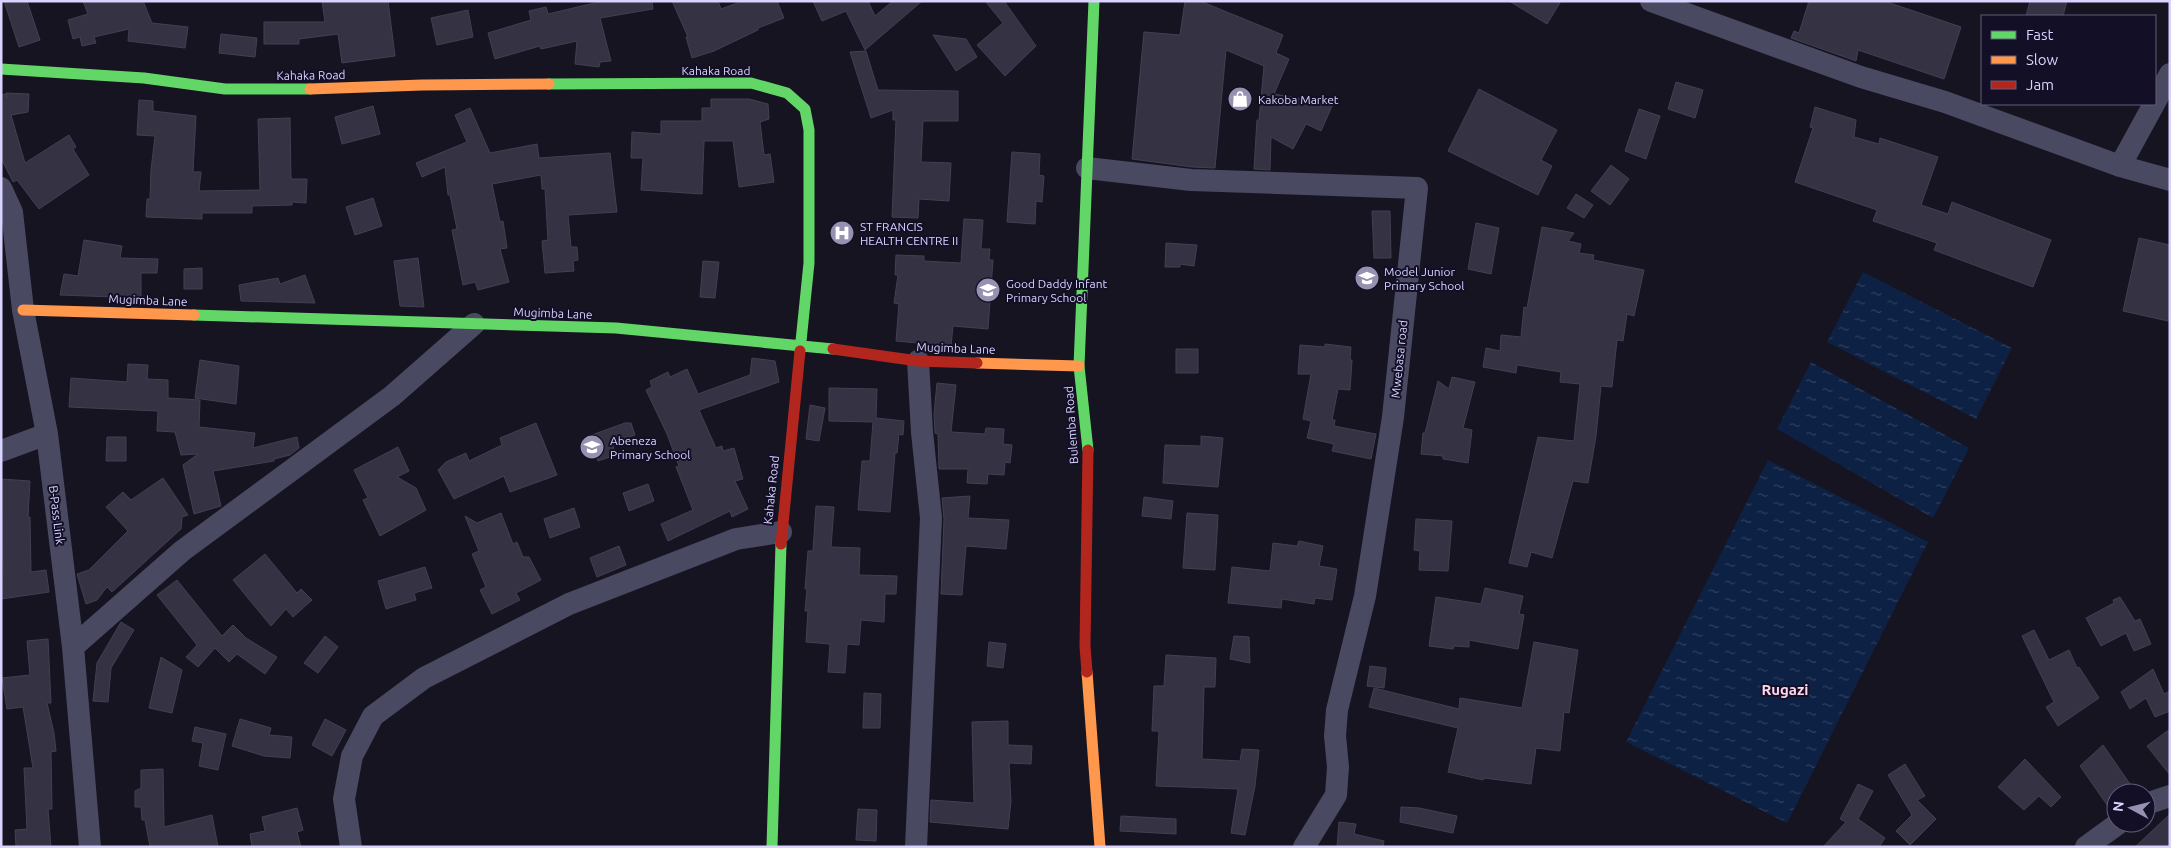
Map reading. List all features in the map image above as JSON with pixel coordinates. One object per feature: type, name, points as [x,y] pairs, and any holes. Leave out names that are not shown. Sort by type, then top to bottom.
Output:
[{"type":"street","points":[[1094,10],[1110,1]]},
{"type":"street","points":[[1650,1],[1861,77],[1945,102],[2120,166],[2170,180]]},
{"type":"street","name":"Bulemba Road","points":[[1094,10],[1080,366],[1088,443],[1085,646],[1100,847]]},
{"type":"street","name":"Kahaka Road","points":[[1,69],[144,78],[225,90],[294,90],[422,85],[751,83],[787,93],[805,109],[809,130],[809,263],[781,532],[772,847]]},
{"type":"street","points":[[2156,99],[2170,74]]},
{"type":"street","points":[[2120,166],[2153,105]]},
{"type":"street","name":"Mwebasa road","points":[[1087,168],[1191,180],[1418,188],[1393,417],[1365,596],[1337,710],[1334,736],[1338,767],[1336,795],[1304,847]]},
{"type":"street","name":"B-Pass Link","points":[[1,188],[12,212],[23,310],[47,434],[74,647],[90,847]]},
{"type":"street","name":"Mugimba Lane","points":[[23,310],[616,328],[800,345],[918,361],[1080,366]]},
{"type":"street","points":[[74,647],[182,551],[392,396],[474,324]]},
{"type":"street","points":[[916,847],[931,518],[922,432],[918,361]]},
{"type":"street","points":[[1,451],[47,434]]},
{"type":"street","points":[[350,847],[344,799],[352,756],[373,716],[424,678],[569,604],[736,539],[781,532]]},
{"type":"street","points":[[2156,801],[2170,796]]},
{"type":"street","points":[[2086,847],[2106,832]]},
{"type":"water","points":[[1863,272],[2012,348],[1976,419],[1827,342]]},
{"type":"water","points":[[1811,362],[1969,448],[1933,518],[1777,429]]},
{"type":"water","points":[[1768,460],[1928,542],[1787,823],[1626,742]]},
{"type":"building","points":[[4,1],[27,1],[40,40],[19,47]]},
{"type":"building","points":[[83,1],[143,1],[152,23],[188,27],[185,48],[128,41],[129,29],[94,37],[96,43],[82,46],[80,37],[73,39],[68,20],[88,14]]},
{"type":"building","points":[[322,1],[388,1],[395,56],[342,63],[338,34],[299,39],[299,44],[264,44],[264,22],[325,22]]},
{"type":"building","points":[[603,1],[652,1],[653,9],[600,18],[611,61],[600,62],[599,67],[575,64],[577,41],[541,49],[540,46],[495,59],[488,33],[531,20],[529,11],[546,7],[548,14]]},
{"type":"building","points":[[672,1],[718,1],[721,9],[743,1],[777,1],[784,18],[758,28],[758,30],[714,51],[692,58],[686,37],[688,37]]},
{"type":"building","points":[[813,1],[868,1],[875,16],[893,1],[922,1],[865,50],[846,11],[822,21]]},
{"type":"building","points":[[985,1],[1004,1],[1036,46],[1005,76],[977,45],[1003,23]]},
{"type":"building","points":[[1185,1],[1200,1],[1283,35],[1276,53],[1289,59],[1274,94],[1333,104],[1321,131],[1306,124],[1293,149],[1271,137],[1270,170],[1254,169],[1257,120],[1259,120],[1264,66],[1226,50],[1215,168],[1132,159],[1144,32],[1180,35]]},
{"type":"building","points":[[1509,1],[1561,1],[1547,24]]},
{"type":"building","points":[[1809,1],[1884,1],[1961,27],[1944,79],[1858,50],[1856,61],[1791,38],[1794,31],[1799,33]]},
{"type":"building","points":[[2030,1],[2067,1],[2063,15],[2026,15]]},
{"type":"building","points":[[468,10],[473,37],[437,45],[431,18]]},
{"type":"building","points":[[221,34],[257,38],[255,57],[219,53]]},
{"type":"building","points":[[933,35],[966,39],[977,57],[956,71]]},
{"type":"building","points":[[866,51],[878,90],[958,91],[958,121],[923,121],[921,162],[951,163],[949,201],[919,199],[918,218],[892,217],[896,120],[893,120],[893,110],[871,118],[850,52]]},
{"type":"building","points":[[1676,82],[1703,90],[1695,118],[1668,109]]},
{"type":"building","points":[[1479,89],[1557,130],[1541,160],[1552,166],[1538,195],[1448,151]]},
{"type":"building","points":[[6,93],[29,94],[28,112],[11,115],[25,163],[69,135],[76,147],[73,149],[89,175],[39,209],[17,180],[13,182],[1,158],[1,95],[6,94],[7,98]]},
{"type":"building","points":[[711,99],[749,99],[768,104],[769,119],[760,122],[764,155],[770,154],[774,182],[739,187],[733,141],[704,141],[702,194],[641,190],[643,158],[631,158],[632,132],[661,134],[661,121],[702,121],[702,108],[711,108]]},
{"type":"building","points":[[139,100],[153,101],[153,111],[196,116],[193,172],[201,172],[199,191],[260,190],[258,119],[290,118],[291,179],[307,179],[306,203],[292,202],[292,205],[252,206],[252,213],[202,213],[202,219],[146,217],[147,199],[150,199],[155,136],[137,135]]},
{"type":"building","points":[[373,106],[380,134],[342,144],[335,117]]},
{"type":"building","points":[[1815,107],[1856,120],[1854,137],[1879,144],[1880,138],[1938,157],[1921,205],[1948,214],[1952,202],[2051,240],[2033,287],[1934,250],[1937,243],[1873,221],[1877,210],[1795,182],[1813,128],[1810,127]]},
{"type":"building","points":[[470,108],[490,153],[537,144],[539,158],[610,153],[617,212],[568,215],[571,247],[577,247],[578,260],[573,261],[574,271],[545,273],[542,241],[548,240],[545,189],[542,189],[541,175],[492,184],[500,222],[503,221],[507,248],[500,249],[509,282],[478,290],[475,282],[463,285],[452,230],[457,229],[450,195],[448,195],[445,167],[422,177],[416,163],[467,142],[455,115]]},
{"type":"building","points":[[1639,109],[1660,116],[1646,159],[1625,151]]},
{"type":"building","points":[[1012,152],[1040,154],[1039,175],[1044,176],[1042,202],[1036,201],[1035,224],[1007,222]]},
{"type":"building","points":[[1611,165],[1629,179],[1610,205],[1591,191]]},
{"type":"building","points":[[1576,194],[1593,205],[1584,218],[1567,208]]},
{"type":"building","points":[[373,198],[382,226],[355,235],[346,207]]},
{"type":"building","points":[[1372,211],[1390,211],[1391,258],[1374,258]]},
{"type":"building","points":[[964,219],[983,220],[981,249],[990,249],[989,260],[993,260],[988,329],[953,326],[951,346],[896,341],[899,304],[894,303],[898,275],[895,275],[896,255],[924,256],[924,261],[961,263]]},
{"type":"building","points":[[1476,223],[1499,228],[1491,274],[1468,269]]},
{"type":"building","points":[[1542,227],[1574,233],[1568,241],[1581,244],[1579,253],[1594,255],[1593,260],[1644,270],[1634,316],[1627,314],[1623,341],[1617,340],[1612,387],[1601,386],[1596,436],[1588,483],[1573,481],[1552,558],[1531,552],[1527,567],[1509,563],[1538,437],[1574,441],[1580,384],[1560,382],[1561,372],[1517,365],[1516,373],[1483,367],[1486,348],[1500,351],[1501,335],[1521,337],[1524,307],[1527,308]]},
{"type":"building","points":[[2139,238],[2170,245],[2170,312],[2168,321],[2123,311]]},
{"type":"building","points":[[84,240],[122,246],[120,258],[158,259],[157,273],[141,273],[141,298],[60,295],[64,274],[78,276]]},
{"type":"building","points":[[1166,243],[1197,245],[1194,266],[1180,264],[1180,267],[1165,267]]},
{"type":"building","points":[[418,258],[424,307],[400,306],[394,261]]},
{"type":"building","points":[[703,261],[719,262],[715,298],[700,297]]},
{"type":"building","points":[[202,268],[202,289],[184,289],[184,269]]},
{"type":"building","points":[[305,275],[315,303],[241,301],[239,285],[278,278],[280,284]]},
{"type":"building","points":[[1325,344],[1351,347],[1350,390],[1338,389],[1332,420],[1335,420],[1334,426],[1376,434],[1371,459],[1332,451],[1334,444],[1307,438],[1311,421],[1303,419],[1311,374],[1298,374],[1300,345],[1325,347]]},
{"type":"building","points":[[1176,349],[1198,349],[1198,373],[1176,373]]},
{"type":"building","points":[[752,358],[775,361],[779,382],[699,410],[716,448],[722,446],[723,451],[734,448],[743,479],[735,481],[748,509],[732,517],[730,511],[668,541],[661,524],[693,510],[676,467],[679,466],[667,434],[646,390],[652,387],[650,381],[668,372],[670,377],[687,369],[698,394],[750,375]]},
{"type":"building","points":[[200,360],[239,366],[236,404],[195,398]]},
{"type":"building","points":[[128,364],[148,365],[147,379],[168,380],[168,398],[200,400],[199,427],[255,433],[253,448],[297,437],[299,448],[290,455],[274,459],[274,461],[213,471],[221,506],[194,514],[183,465],[198,454],[181,455],[175,432],[157,431],[158,411],[69,407],[71,378],[127,382]]},
{"type":"building","points":[[1452,377],[1475,382],[1463,428],[1472,430],[1468,463],[1443,459],[1443,456],[1421,454],[1423,433],[1425,433],[1438,381],[1449,389]]},
{"type":"building","points":[[937,383],[956,385],[951,432],[985,434],[986,428],[1004,429],[1003,444],[1012,445],[1010,463],[1005,462],[1004,475],[988,474],[987,484],[967,483],[968,469],[939,469],[938,434],[935,433],[934,414]]},
{"type":"building","points":[[829,388],[877,389],[876,418],[904,421],[903,435],[899,434],[897,453],[895,453],[890,512],[858,510],[862,461],[870,461],[873,422],[829,421]]},
{"type":"building","points":[[810,405],[825,408],[819,441],[806,439]]},
{"type":"building","points":[[536,423],[557,475],[510,492],[504,476],[454,499],[438,470],[446,462],[466,453],[469,461],[502,445],[500,438]]},
{"type":"building","points":[[625,423],[631,423],[635,435],[612,443],[616,455],[598,461],[589,436]]},
{"type":"building","points":[[1201,436],[1223,438],[1218,487],[1163,483],[1165,445],[1201,446]]},
{"type":"building","points":[[107,437],[126,437],[126,461],[106,461]]},
{"type":"building","points":[[398,447],[409,471],[397,477],[416,488],[426,510],[380,536],[363,500],[368,498],[354,470]]},
{"type":"building","points":[[163,478],[188,515],[182,517],[181,529],[112,592],[107,587],[97,600],[86,604],[77,574],[89,570],[128,531],[106,507],[123,492],[131,500]]},
{"type":"building","points":[[1,479],[30,481],[28,517],[30,517],[31,572],[46,570],[49,592],[1,599],[1,577],[3,576]]},
{"type":"building","points":[[648,484],[654,501],[629,511],[623,493]]},
{"type":"building","points":[[970,496],[968,518],[1009,520],[1006,549],[966,546],[962,595],[941,594],[944,519],[942,498]]},
{"type":"building","points":[[1144,497],[1173,501],[1171,519],[1142,516]]},
{"type":"building","points":[[816,506],[834,507],[831,547],[860,548],[859,575],[897,576],[896,594],[885,594],[884,622],[861,620],[859,645],[847,644],[845,673],[828,672],[830,644],[806,642],[808,611],[805,611],[807,589],[805,589],[808,551],[813,551]]},
{"type":"building","points":[[574,508],[580,527],[550,538],[544,519]]},
{"type":"building","points":[[501,513],[513,544],[517,542],[523,557],[529,557],[541,580],[516,593],[520,600],[492,614],[480,590],[486,587],[472,554],[479,551],[465,516],[477,523]]},
{"type":"building","points":[[1187,513],[1218,515],[1215,570],[1183,568]]},
{"type":"building","points":[[1416,519],[1452,521],[1448,571],[1419,570],[1420,551],[1414,550]]},
{"type":"building","points":[[1299,541],[1323,546],[1319,566],[1337,569],[1332,600],[1315,598],[1314,604],[1282,599],[1281,608],[1228,603],[1232,567],[1270,571],[1273,543],[1297,546]]},
{"type":"building","points":[[619,546],[626,565],[597,577],[590,558]]},
{"type":"building","points":[[265,554],[297,593],[301,589],[312,600],[293,617],[286,609],[271,626],[233,580]]},
{"type":"building","points":[[425,567],[432,588],[414,593],[416,600],[386,609],[378,581]]},
{"type":"building","points":[[177,580],[222,636],[233,625],[246,638],[277,657],[265,674],[237,654],[229,662],[215,648],[198,667],[186,657],[197,645],[157,595]]},
{"type":"building","points":[[1485,588],[1523,596],[1519,614],[1524,615],[1518,649],[1469,640],[1469,647],[1454,646],[1453,649],[1429,646],[1436,597],[1481,604]]},
{"type":"building","points":[[2120,597],[2135,621],[2140,619],[2151,644],[2134,651],[2126,633],[2101,646],[2086,618],[2114,603],[2113,600]]},
{"type":"building","points":[[121,622],[134,630],[111,668],[108,702],[93,701],[97,663]]},
{"type":"building","points":[[2034,630],[2049,660],[2069,650],[2077,668],[2079,667],[2099,698],[2058,726],[2046,707],[2054,702],[2022,636]]},
{"type":"building","points":[[325,636],[338,647],[318,673],[304,663]]},
{"type":"building","points":[[1234,636],[1249,637],[1250,663],[1230,659]]},
{"type":"building","points":[[48,639],[51,703],[47,703],[56,751],[51,752],[52,809],[48,809],[51,847],[16,847],[15,830],[27,829],[24,768],[33,768],[23,707],[7,709],[2,678],[30,675],[27,641]]},
{"type":"building","points":[[989,642],[1006,644],[1003,668],[987,666]]},
{"type":"building","points":[[1534,642],[1578,650],[1569,713],[1564,712],[1560,751],[1536,748],[1531,784],[1484,778],[1483,780],[1448,772],[1458,728],[1369,707],[1374,688],[1459,709],[1460,698],[1522,708]]},
{"type":"building","points":[[1166,655],[1216,658],[1215,687],[1204,687],[1202,759],[1240,761],[1242,749],[1259,750],[1255,786],[1245,835],[1231,833],[1238,789],[1156,786],[1159,731],[1152,731],[1154,686],[1164,686]]},
{"type":"building","points":[[161,657],[182,670],[172,713],[149,708]]},
{"type":"building","points":[[1370,666],[1386,668],[1384,688],[1367,686]]},
{"type":"building","points":[[2153,669],[2164,694],[2170,691],[2170,711],[2155,717],[2146,698],[2130,709],[2121,692]]},
{"type":"building","points":[[864,693],[881,694],[880,728],[863,728]]},
{"type":"building","points":[[240,719],[271,728],[269,735],[292,737],[290,758],[264,756],[232,746]]},
{"type":"building","points":[[325,719],[346,730],[332,756],[312,745]]},
{"type":"building","points":[[1008,721],[1008,745],[1032,746],[1031,764],[1009,763],[1011,801],[1008,829],[930,822],[931,800],[974,803],[972,722]]},
{"type":"building","points":[[195,727],[226,734],[218,770],[199,766],[203,743],[192,741]]},
{"type":"building","points":[[2170,729],[2170,775],[2147,746]]},
{"type":"building","points":[[2103,745],[2129,783],[2106,783],[2106,803],[2080,766]]},
{"type":"building","points":[[2025,759],[2061,797],[2051,807],[2039,796],[2024,810],[1998,787]]},
{"type":"building","points":[[1905,764],[1925,796],[1917,800],[1936,819],[1910,845],[1896,831],[1912,815],[1888,775]]},
{"type":"building","points":[[163,769],[164,827],[212,815],[218,847],[150,847],[145,820],[142,820],[141,807],[135,807],[135,791],[141,788],[141,770]]},
{"type":"building","points":[[1858,784],[1873,791],[1858,819],[1885,838],[1879,847],[1823,847],[1846,822],[1840,819]]},
{"type":"building","points":[[1401,807],[1419,808],[1457,816],[1453,833],[1400,822]]},
{"type":"building","points":[[297,808],[303,830],[297,832],[301,847],[252,847],[250,834],[265,831],[262,817]]},
{"type":"building","points":[[858,809],[877,810],[876,841],[856,840]]},
{"type":"building","points":[[2170,814],[2170,847],[2135,847],[2150,833],[2156,833],[2156,827]]},
{"type":"building","points":[[1121,816],[1176,819],[1176,834],[1120,831]]},
{"type":"building","points":[[1339,822],[1356,824],[1354,834],[1384,841],[1383,847],[1337,847]]},
{"type":"traffic: fast","points":[[1088,450],[1079,366],[1094,1]]},
{"type":"traffic: fast","points":[[1,69],[144,78],[225,89],[310,89]]},
{"type":"traffic: fast","points":[[549,84],[751,83],[787,93],[805,109],[809,130],[809,263],[800,351]]},
{"type":"traffic: fast","points":[[194,315],[616,328],[833,349]]},
{"type":"traffic: fast","points":[[772,847],[781,544]]},
{"type":"traffic: slow","points":[[310,89],[422,85],[549,84]]},
{"type":"traffic: slow","points":[[23,310],[194,315]]},
{"type":"traffic: slow","points":[[977,363],[1079,366]]},
{"type":"traffic: slow","points":[[1087,672],[1100,847]]},
{"type":"traffic: jam","points":[[833,349],[918,361],[977,363]]},
{"type":"traffic: jam","points":[[781,544],[800,351]]},
{"type":"traffic: jam","points":[[1087,672],[1085,646],[1088,450]]},
{"type":"place","name":"Kakoba Market","points":[[1240,99]]},
{"type":"place","name":"ST FRANCIS HEALTH CENTRE II","points":[[842,233]]},
{"type":"place","name":"Model Junior Primary School","points":[[1367,278]]},
{"type":"place","name":"Good Daddy Infant Primary School","points":[[988,290]]},
{"type":"place","name":"Abeneza Primary School","points":[[592,447]]},
{"type":"district","name":"Rugazi","points":[[1785,689]]}]
